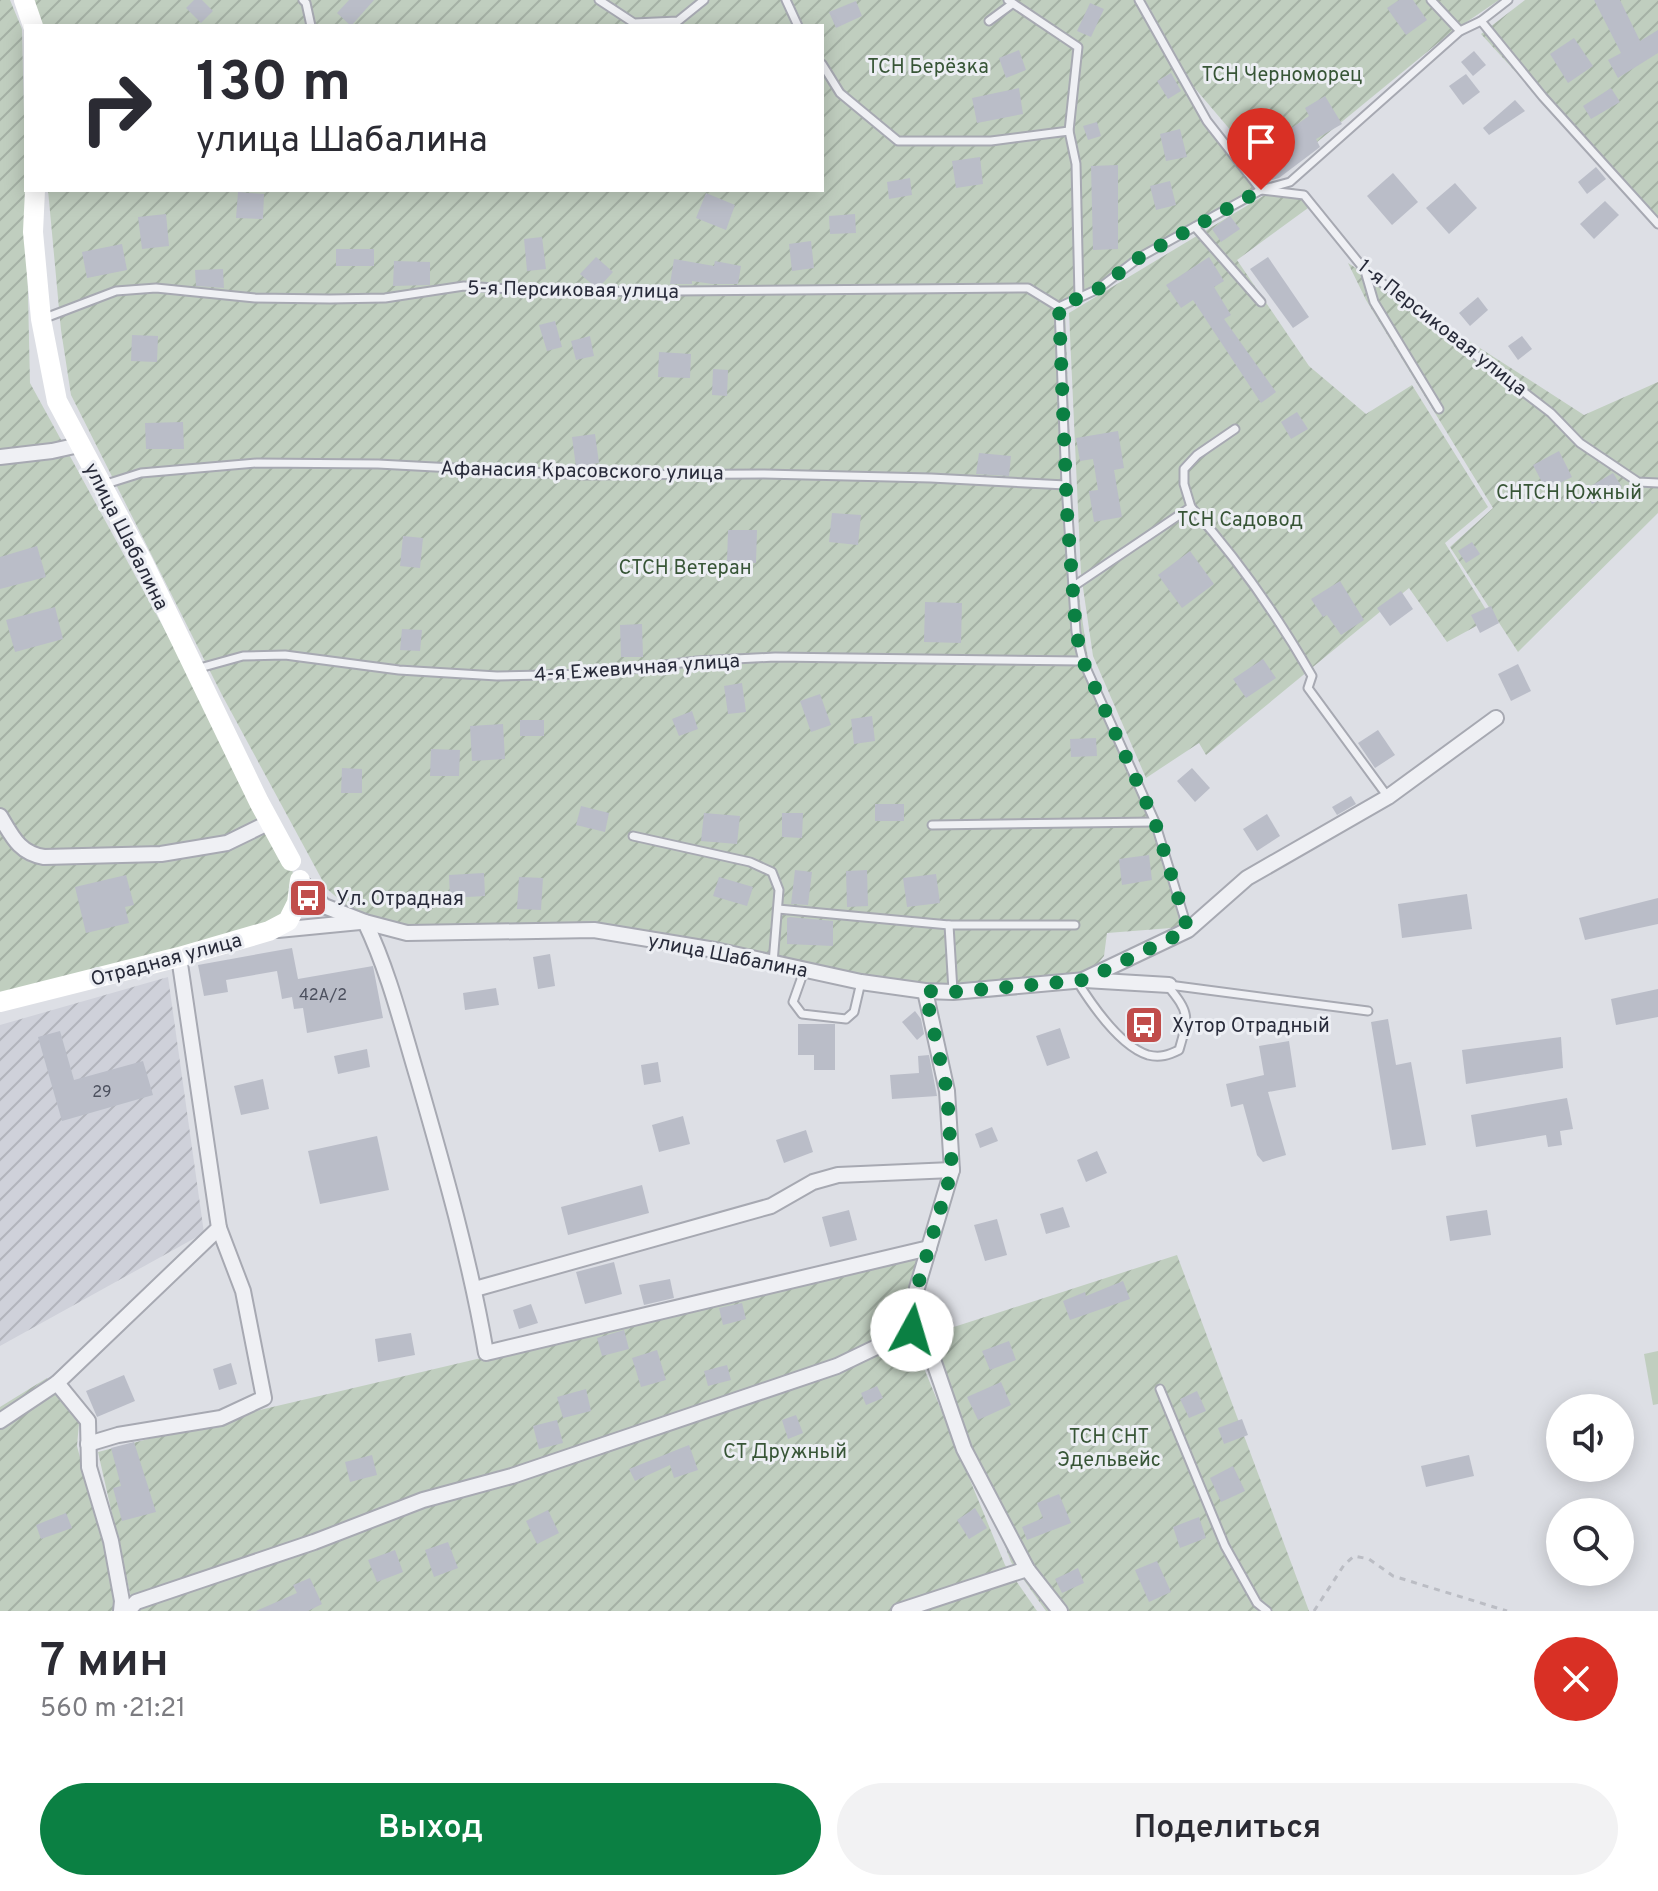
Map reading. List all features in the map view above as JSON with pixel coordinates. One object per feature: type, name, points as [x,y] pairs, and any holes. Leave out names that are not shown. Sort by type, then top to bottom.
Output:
[{"type":"main road","points":[[24,0],[32,24]]},
{"type":"main road","name":"улица Шабалина","points":[[35,192],[33,232],[41,319],[57,401],[144,564],[296,871]]},
{"type":"main road","name":"Отрадная улица","points":[[0,1002],[269,931],[288,921],[297,903],[296,871]]},
{"type":"street","points":[[0,457],[79,445]]},
{"type":"street","points":[[1081,980],[1188,930],[1247,878],[1388,797],[1496,718]]},
{"type":"street","points":[[0,816],[18,845],[25,851],[44,857],[161,854],[188,850],[227,843],[270,822]]},
{"type":"street","name":"улица Шабалина","points":[[296,871],[324,906],[365,922],[407,933],[594,930],[861,982],[925,991],[953,992],[1081,980],[1168,985]]},
{"type":"street","points":[[269,931],[365,922],[382,956],[427,1112],[475,1289],[486,1353],[929,1248]]},
{"type":"street","points":[[88,1444],[118,1435],[221,1418],[264,1398],[243,1291],[219,1228],[179,957]]},
{"type":"street","points":[[912,1330],[917,1288],[952,1170],[947,1091],[925,991]]},
{"type":"street","points":[[475,1289],[771,1206],[813,1182],[838,1175],[952,1170]]},
{"type":"street","points":[[0,1421],[57,1383],[219,1228]]},
{"type":"street","points":[[912,1330],[928,1345],[964,1449],[1027,1569],[1060,1611]]},
{"type":"street","points":[[128,1611],[136,1602],[314,1542],[423,1500],[512,1476],[837,1366],[912,1330]]},
{"type":"street","points":[[57,1383],[88,1421],[89,1467],[111,1541],[122,1601],[121,1611]]},
{"type":"street","points":[[899,1611],[1027,1569]]},
{"type":"lane","points":[[303,0],[311,24]]},
{"type":"lane","points":[[599,0],[634,23],[678,21],[704,0]]},
{"type":"lane","points":[[786,0],[797,24]]},
{"type":"lane","points":[[1139,0],[1207,121],[1261,190]]},
{"type":"lane","points":[[1431,0],[1460,31]]},
{"type":"lane","points":[[1188,930],[1155,822],[1083,661],[1076,632],[1059,307],[1098,289],[1140,257],[1261,190],[1290,182],[1460,31],[1481,21],[1508,0]]},
{"type":"lane","points":[[989,21],[1010,2],[1078,47],[1069,131],[1076,164],[1079,298]]},
{"type":"lane","points":[[1481,21],[1543,97],[1658,224]]},
{"type":"lane","points":[[824,67],[840,93],[898,141],[991,141],[1069,131]]},
{"type":"lane","name":"1-я Персиковая улица","points":[[1261,190],[1304,195],[1364,269],[1551,413],[1580,443],[1638,482],[1658,483]]},
{"type":"lane","points":[[1195,227],[1261,302]]},
{"type":"lane","points":[[1364,269],[1374,302],[1439,409]]},
{"type":"lane","name":"5-я Персиковая улица","points":[[41,319],[116,291],[156,288],[255,298],[330,299],[385,298],[464,286],[559,292],[1028,288],[1059,307]]},
{"type":"lane","points":[[1235,429],[1197,455],[1184,469],[1184,484],[1191,507],[1212,530],[1294,644],[1312,676],[1308,688],[1388,797]]},
{"type":"lane","name":"Афанасия Красовского улица","points":[[101,486],[141,473],[257,463],[378,464],[584,475],[764,474],[931,478],[1066,485]]},
{"type":"lane","points":[[1074,586],[1191,507]]},
{"type":"lane","name":"4-я Ежевичная улица","points":[[194,670],[243,656],[285,655],[399,670],[497,676],[591,674],[697,661],[775,657],[1083,661]]},
{"type":"lane","points":[[932,825],[1155,822]]},
{"type":"lane","points":[[633,836],[750,862],[772,872],[779,890],[773,963]]},
{"type":"lane","points":[[778,909],[949,925],[1075,925]]},
{"type":"lane","points":[[949,925],[953,992]]},
{"type":"lane","points":[[804,971],[793,1002],[802,1014],[846,1019],[854,1012],[861,982]]},
{"type":"lane","points":[[1081,980],[1095,1009],[1120,1036],[1146,1055],[1164,1057],[1179,1050],[1187,1025],[1185,1006],[1168,985]]},
{"type":"lane","points":[[1168,985],[1368,1011]]},
{"type":"lane","points":[[1160,1389],[1225,1546],[1257,1603],[1267,1611]]},
{"type":"path","points":[[1314,1611],[1344,1565],[1354,1556],[1369,1559],[1393,1576],[1507,1611]]},
{"type":"shaded area","points":[[168,977],[204,1233],[0,1346],[0,1025]]},
{"type":"green space","points":[[0,0],[10,0],[22,29],[30,383],[291,861],[297,903],[269,931],[0,1002]]},
{"type":"green space","name":"СТСН Ветеран","points":[[16,0],[1135,0],[1185,92],[1264,182],[1065,309],[1074,562],[1088,659],[1150,812],[1184,927],[1107,933],[1104,956],[1082,983],[990,991],[796,973],[597,935],[442,930],[368,924],[327,889],[222,695],[71,395],[61,330],[48,192],[824,192],[824,24],[25,24]]},
{"type":"green space","name":"ТСН Черноморец","points":[[1145,0],[1499,0],[1449,34],[1272,179],[1193,86]]},
{"type":"green space","points":[[1525,0],[1658,0],[1658,228],[1481,34]]},
{"type":"green space","name":"ТСН Садовод","points":[[1294,188],[1308,208],[1237,260],[1309,366],[1366,414],[1412,385],[1488,507],[1445,543],[1491,618],[1447,642],[1409,588],[1206,755],[1199,743],[1146,778],[1093,656],[1081,574],[1069,313],[1263,196]]},
{"type":"green space","name":"СНТСН Южный","points":[[1348,263],[1584,415],[1658,382],[1658,513],[1518,652],[1450,547],[1493,508],[1366,300]]},
{"type":"green space","name":"СТ Дружный","points":[[920,1255],[912,1339],[1005,1565],[1037,1611],[134,1611],[98,1452],[264,1409]]},
{"type":"green space","name":"ТСН СНТ Эдельвейс","points":[[1177,1255],[1309,1611],[1046,1611],[1011,1562],[926,1336]]},
{"type":"green space","points":[[1658,1351],[1658,1404],[1653,1405],[1644,1354]]},
{"type":"green space","points":[[47,1378],[79,1423],[77,1446],[121,1611],[0,1611],[0,1407]]},
{"type":"building","points":[[194,0],[202,0],[213,11],[201,23],[186,8]]},
{"type":"building","points":[[349,0],[374,0],[353,24],[337,13]]},
{"type":"building","points":[[1399,0],[1413,0],[1427,20],[1406,35],[1387,8]]},
{"type":"building","points":[[1594,0],[1620,0],[1640,41],[1658,30],[1658,53],[1618,78],[1608,60],[1621,53]]},
{"type":"building","points":[[856,1],[862,16],[836,28],[829,12]]},
{"type":"building","points":[[1090,3],[1104,9],[1091,37],[1077,31]]},
{"type":"building","points":[[1574,38],[1593,66],[1568,83],[1550,54]]},
{"type":"building","points":[[1019,50],[1026,70],[1006,78],[999,58]]},
{"type":"building","points":[[1474,51],[1486,65],[1473,76],[1461,62]]},
{"type":"building","points":[[1171,73],[1181,91],[1168,99],[1157,81]]},
{"type":"building","points":[[1466,74],[1480,92],[1463,105],[1449,86]]},
{"type":"building","points":[[1019,88],[1023,114],[977,123],[972,98]]},
{"type":"building","points":[[1611,88],[1620,102],[1591,119],[1583,106]]},
{"type":"building","points":[[1325,96],[1342,124],[1316,139],[1320,147],[1272,180],[1249,157],[1309,116],[1305,108]]},
{"type":"building","points":[[1515,100],[1525,111],[1489,135],[1483,128]]},
{"type":"building","points":[[1097,122],[1101,136],[1088,140],[1083,126]]},
{"type":"building","points":[[1180,129],[1187,157],[1166,161],[1160,134]]},
{"type":"building","points":[[980,157],[983,184],[956,188],[952,161]]},
{"type":"building","points":[[1118,165],[1118,249],[1093,250],[1091,166]]},
{"type":"building","points":[[1596,167],[1606,179],[1587,194],[1578,182]]},
{"type":"building","points":[[1393,173],[1418,202],[1392,225],[1367,196]]},
{"type":"building","points":[[910,178],[912,195],[889,199],[887,182]]},
{"type":"building","points":[[1170,181],[1176,205],[1156,210],[1150,186]]},
{"type":"building","points":[[1455,183],[1477,208],[1449,234],[1426,208]]},
{"type":"building","points":[[238,192],[264,194],[263,219],[236,218]]},
{"type":"building","points":[[706,193],[735,205],[726,230],[696,218]]},
{"type":"building","points":[[1605,201],[1619,215],[1594,239],[1580,224]]},
{"type":"building","points":[[166,214],[169,246],[142,249],[138,217]]},
{"type":"building","points":[[855,214],[856,233],[830,234],[829,216]]},
{"type":"building","points":[[1230,216],[1240,229],[1221,242],[1212,229]]},
{"type":"building","points":[[542,237],[546,269],[527,271],[524,239]]},
{"type":"building","points":[[811,241],[814,268],[792,271],[789,244]]},
{"type":"building","points":[[122,244],[127,270],[87,278],[82,252]]},
{"type":"building","points":[[336,249],[374,249],[374,266],[336,266]]},
{"type":"building","points":[[596,257],[613,272],[601,285],[593,285],[580,274]]},
{"type":"building","points":[[1209,257],[1224,281],[1214,287],[1231,315],[1224,319],[1276,392],[1261,403],[1193,300],[1181,308],[1166,285]]},
{"type":"building","points":[[1268,257],[1309,317],[1293,328],[1250,269]]},
{"type":"building","points":[[674,259],[714,266],[715,261],[741,266],[738,284],[692,281],[692,284],[670,284]]},
{"type":"building","points":[[394,261],[430,262],[430,285],[393,286]]},
{"type":"building","points":[[223,269],[224,288],[196,286],[195,270]]},
{"type":"building","points":[[1478,297],[1488,310],[1470,326],[1459,313]]},
{"type":"building","points":[[555,321],[562,347],[547,351],[539,325]]},
{"type":"building","points":[[132,335],[158,336],[157,362],[131,361]]},
{"type":"building","points":[[590,336],[594,356],[576,360],[571,341]]},
{"type":"building","points":[[1522,336],[1532,349],[1518,360],[1508,346]]},
{"type":"building","points":[[659,352],[691,354],[690,378],[658,377]]},
{"type":"building","points":[[713,369],[728,370],[727,396],[712,395]]},
{"type":"building","points":[[1297,412],[1308,429],[1291,439],[1281,422]]},
{"type":"building","points":[[183,422],[184,449],[146,449],[145,423]]},
{"type":"building","points":[[1118,431],[1124,468],[1114,470],[1122,517],[1094,522],[1089,491],[1098,490],[1093,459],[1080,461],[1076,438]]},
{"type":"building","points":[[595,434],[599,463],[576,467],[572,437]]},
{"type":"building","points":[[1559,451],[1572,477],[1546,490],[1533,465]]},
{"type":"building","points":[[979,453],[1011,456],[1009,476],[976,474]]},
{"type":"building","points":[[1613,473],[1622,487],[1592,504],[1584,490]]},
{"type":"building","points":[[832,513],[861,515],[858,545],[829,542]]},
{"type":"building","points":[[728,530],[757,530],[756,563],[727,562]]},
{"type":"building","points":[[403,536],[423,538],[420,568],[400,566]]},
{"type":"building","points":[[1472,542],[1480,554],[1466,563],[1458,551]]},
{"type":"building","points":[[37,546],[46,577],[0,589],[0,557]]},
{"type":"building","points":[[1190,551],[1214,584],[1182,608],[1158,575]]},
{"type":"building","points":[[1340,581],[1364,620],[1341,635],[1311,599]]},
{"type":"building","points":[[1401,591],[1413,609],[1390,626],[1377,608]]},
{"type":"building","points":[[925,602],[962,603],[961,643],[924,642]]},
{"type":"building","points":[[1491,606],[1499,623],[1480,633],[1471,615]]},
{"type":"building","points":[[55,607],[63,639],[15,652],[6,620]]},
{"type":"building","points":[[642,624],[643,657],[621,657],[620,625]]},
{"type":"building","points":[[402,629],[422,630],[420,651],[400,650]]},
{"type":"building","points":[[1263,659],[1276,678],[1246,698],[1233,679]]},
{"type":"building","points":[[1518,664],[1531,691],[1511,701],[1498,674]]},
{"type":"building","points":[[742,683],[746,712],[728,714],[724,686]]},
{"type":"building","points":[[820,694],[831,725],[811,732],[800,701]]},
{"type":"building","points":[[692,711],[698,729],[679,736],[672,719]]},
{"type":"building","points":[[872,716],[875,741],[854,744],[851,719]]},
{"type":"building","points":[[520,720],[544,720],[544,736],[520,736]]},
{"type":"building","points":[[503,724],[505,759],[472,761],[470,726]]},
{"type":"building","points":[[1378,730],[1395,755],[1375,768],[1358,743]]},
{"type":"building","points":[[1096,738],[1097,756],[1071,757],[1070,739]]},
{"type":"building","points":[[431,749],[460,750],[459,776],[430,776]]},
{"type":"building","points":[[342,768],[362,769],[362,793],[341,793]]},
{"type":"building","points":[[1192,768],[1210,788],[1195,802],[1177,781]]},
{"type":"building","points":[[1351,796],[1356,804],[1337,815],[1332,807]]},
{"type":"building","points":[[875,804],[904,804],[904,821],[875,821]]},
{"type":"building","points":[[581,806],[609,813],[605,832],[576,825]]},
{"type":"building","points":[[704,813],[740,816],[737,844],[701,841]]},
{"type":"building","points":[[782,813],[803,813],[802,838],[782,837]]},
{"type":"building","points":[[1267,814],[1280,836],[1257,851],[1243,829]]},
{"type":"building","points":[[1149,855],[1152,880],[1122,885],[1119,859]]},
{"type":"building","points":[[795,870],[812,872],[808,905],[791,904]]},
{"type":"building","points":[[867,870],[868,906],[847,907],[846,871]]},
{"type":"building","points":[[484,873],[485,896],[450,898],[449,875]]},
{"type":"building","points":[[936,874],[940,903],[907,907],[903,878]]},
{"type":"building","points":[[126,875],[134,905],[125,907],[129,923],[86,933],[75,887]]},
{"type":"building","points":[[519,877],[543,878],[541,910],[517,909]]},
{"type":"building","points":[[719,877],[753,887],[747,906],[713,896]]},
{"type":"building","points":[[1467,894],[1472,929],[1402,938],[1398,904]]},
{"type":"building","points":[[1658,898],[1658,924],[1585,940],[1579,918]]},
{"type":"building","points":[[787,918],[833,921],[833,946],[787,944]]},
{"type":"building","points":[[292,948],[298,979],[373,966],[383,1018],[307,1033],[303,1008],[294,1009],[292,997],[282,999],[277,971],[226,980],[228,992],[204,996],[198,965]]},
{"type":"building","points":[[550,954],[555,986],[538,989],[533,957]]},
{"type":"building","points":[[496,988],[499,1005],[465,1010],[463,993]]},
{"type":"building","points":[[1658,989],[1658,1017],[1616,1025],[1611,999]]},
{"type":"building","points":[[1129,1008],[1158,1012],[1155,1032],[1126,1027]]},
{"type":"building","points":[[915,1011],[921,1019],[924,1034],[917,1040],[902,1022]]},
{"type":"building","points":[[1388,1019],[1396,1065],[1411,1062],[1426,1145],[1392,1150],[1371,1022]]},
{"type":"building","points":[[798,1024],[835,1024],[835,1070],[814,1070],[814,1055],[798,1055]]},
{"type":"building","points":[[1060,1028],[1070,1058],[1047,1066],[1036,1036]]},
{"type":"building","points":[[60,1031],[74,1080],[143,1061],[153,1095],[62,1121],[38,1037]]},
{"type":"building","points":[[1561,1037],[1563,1068],[1466,1084],[1462,1050]]},
{"type":"building","points":[[1289,1041],[1296,1087],[1268,1092],[1286,1155],[1263,1162],[1257,1155],[1243,1104],[1231,1107],[1226,1084],[1264,1075],[1259,1046]]},
{"type":"building","points":[[367,1049],[370,1067],[338,1074],[334,1056]]},
{"type":"building","points":[[929,1055],[937,1096],[892,1099],[890,1075],[919,1073],[918,1056]]},
{"type":"building","points":[[658,1062],[661,1082],[644,1085],[641,1065]]},
{"type":"building","points":[[263,1079],[269,1109],[241,1115],[234,1086]]},
{"type":"building","points":[[1567,1098],[1573,1129],[1560,1131],[1562,1145],[1548,1147],[1546,1135],[1476,1147],[1471,1115]]},
{"type":"building","points":[[683,1116],[690,1144],[659,1152],[652,1125]]},
{"type":"building","points":[[992,1127],[998,1141],[980,1148],[975,1134]]},
{"type":"building","points":[[806,1130],[813,1152],[784,1163],[776,1140]]},
{"type":"building","points":[[377,1136],[389,1190],[320,1204],[308,1151]]},
{"type":"building","points":[[1097,1151],[1107,1173],[1086,1182],[1077,1160]]},
{"type":"building","points":[[642,1185],[649,1213],[568,1235],[561,1207]]},
{"type":"building","points":[[1063,1207],[1070,1227],[1046,1234],[1040,1214]]},
{"type":"building","points":[[849,1210],[857,1240],[830,1247],[822,1217]]},
{"type":"building","points":[[1487,1210],[1491,1235],[1450,1241],[1446,1216]]},
{"type":"building","points":[[997,1219],[1007,1255],[985,1261],[974,1225]]},
{"type":"building","points":[[614,1262],[622,1294],[585,1304],[576,1272]]},
{"type":"building","points":[[670,1279],[674,1298],[644,1305],[639,1285]]},
{"type":"building","points":[[1123,1281],[1130,1299],[1070,1320],[1063,1301],[1085,1292],[1086,1296]]},
{"type":"building","points":[[742,1303],[746,1319],[723,1325],[719,1308]]},
{"type":"building","points":[[531,1304],[538,1323],[519,1329],[513,1310]]},
{"type":"building","points":[[624,1330],[629,1349],[602,1356],[597,1338]]},
{"type":"building","points":[[411,1333],[415,1355],[378,1362],[375,1339]]},
{"type":"building","points":[[1009,1341],[1016,1360],[990,1370],[982,1351]]},
{"type":"building","points":[[657,1350],[666,1380],[641,1387],[632,1358]]},
{"type":"building","points":[[231,1363],[237,1384],[219,1390],[213,1369]]},
{"type":"building","points":[[727,1365],[731,1380],[708,1386],[704,1371]]},
{"type":"building","points":[[124,1375],[135,1401],[97,1417],[86,1391]]},
{"type":"building","points":[[1001,1382],[1011,1405],[978,1420],[967,1397]]},
{"type":"building","points":[[877,1386],[883,1398],[866,1405],[861,1393]]},
{"type":"building","points":[[586,1389],[591,1411],[563,1418],[557,1397]]},
{"type":"building","points":[[1197,1391],[1206,1411],[1189,1418],[1180,1399]]},
{"type":"building","points":[[796,1415],[803,1433],[788,1439],[782,1420]]},
{"type":"building","points":[[1242,1419],[1248,1435],[1224,1444],[1218,1428]]},
{"type":"building","points":[[557,1420],[563,1443],[539,1449],[533,1426]]},
{"type":"building","points":[[134,1442],[156,1512],[122,1521],[113,1488],[121,1486],[111,1448]]},
{"type":"building","points":[[689,1445],[698,1470],[674,1478],[670,1465],[635,1481],[629,1469]]},
{"type":"building","points":[[372,1455],[377,1475],[350,1482],[345,1462]]},
{"type":"building","points":[[1469,1455],[1474,1476],[1426,1487],[1421,1466]]},
{"type":"building","points":[[1233,1466],[1245,1491],[1221,1502],[1210,1478]]},
{"type":"building","points":[[1059,1494],[1071,1523],[1027,1540],[1022,1527],[1043,1518],[1037,1503]]},
{"type":"building","points":[[975,1508],[987,1528],[969,1539],[957,1520]]},
{"type":"building","points":[[548,1510],[559,1533],[537,1544],[526,1521]]},
{"type":"building","points":[[66,1513],[72,1528],[41,1539],[36,1525]]},
{"type":"building","points":[[1199,1517],[1206,1538],[1180,1548],[1173,1527]]},
{"type":"building","points":[[448,1542],[458,1568],[434,1577],[425,1550]]},
{"type":"building","points":[[395,1550],[403,1572],[377,1582],[368,1560]]},
{"type":"building","points":[[1157,1561],[1171,1592],[1149,1602],[1135,1570]]},
{"type":"building","points":[[1078,1568],[1084,1583],[1062,1593],[1055,1579]]},
{"type":"building","points":[[310,1578],[322,1604],[308,1611],[256,1611],[297,1593],[293,1585]]},
{"type":"place","name":"Ул. Отрадная","points":[[308,898]]},
{"type":"place","name":"Хутор Отрадный","points":[[1144,1025]]},
{"type":"route","points":[[912,1330],[917,1288],[952,1170],[947,1091],[925,991],[953,992],[1085,980],[1188,930],[1155,822],[1083,661],[1076,632],[1067,512],[1059,307],[1098,289],[1140,257],[1261,190]]},
{"type":"park label","name":"ТСН Берёзка","points":[[928,66]]}]
